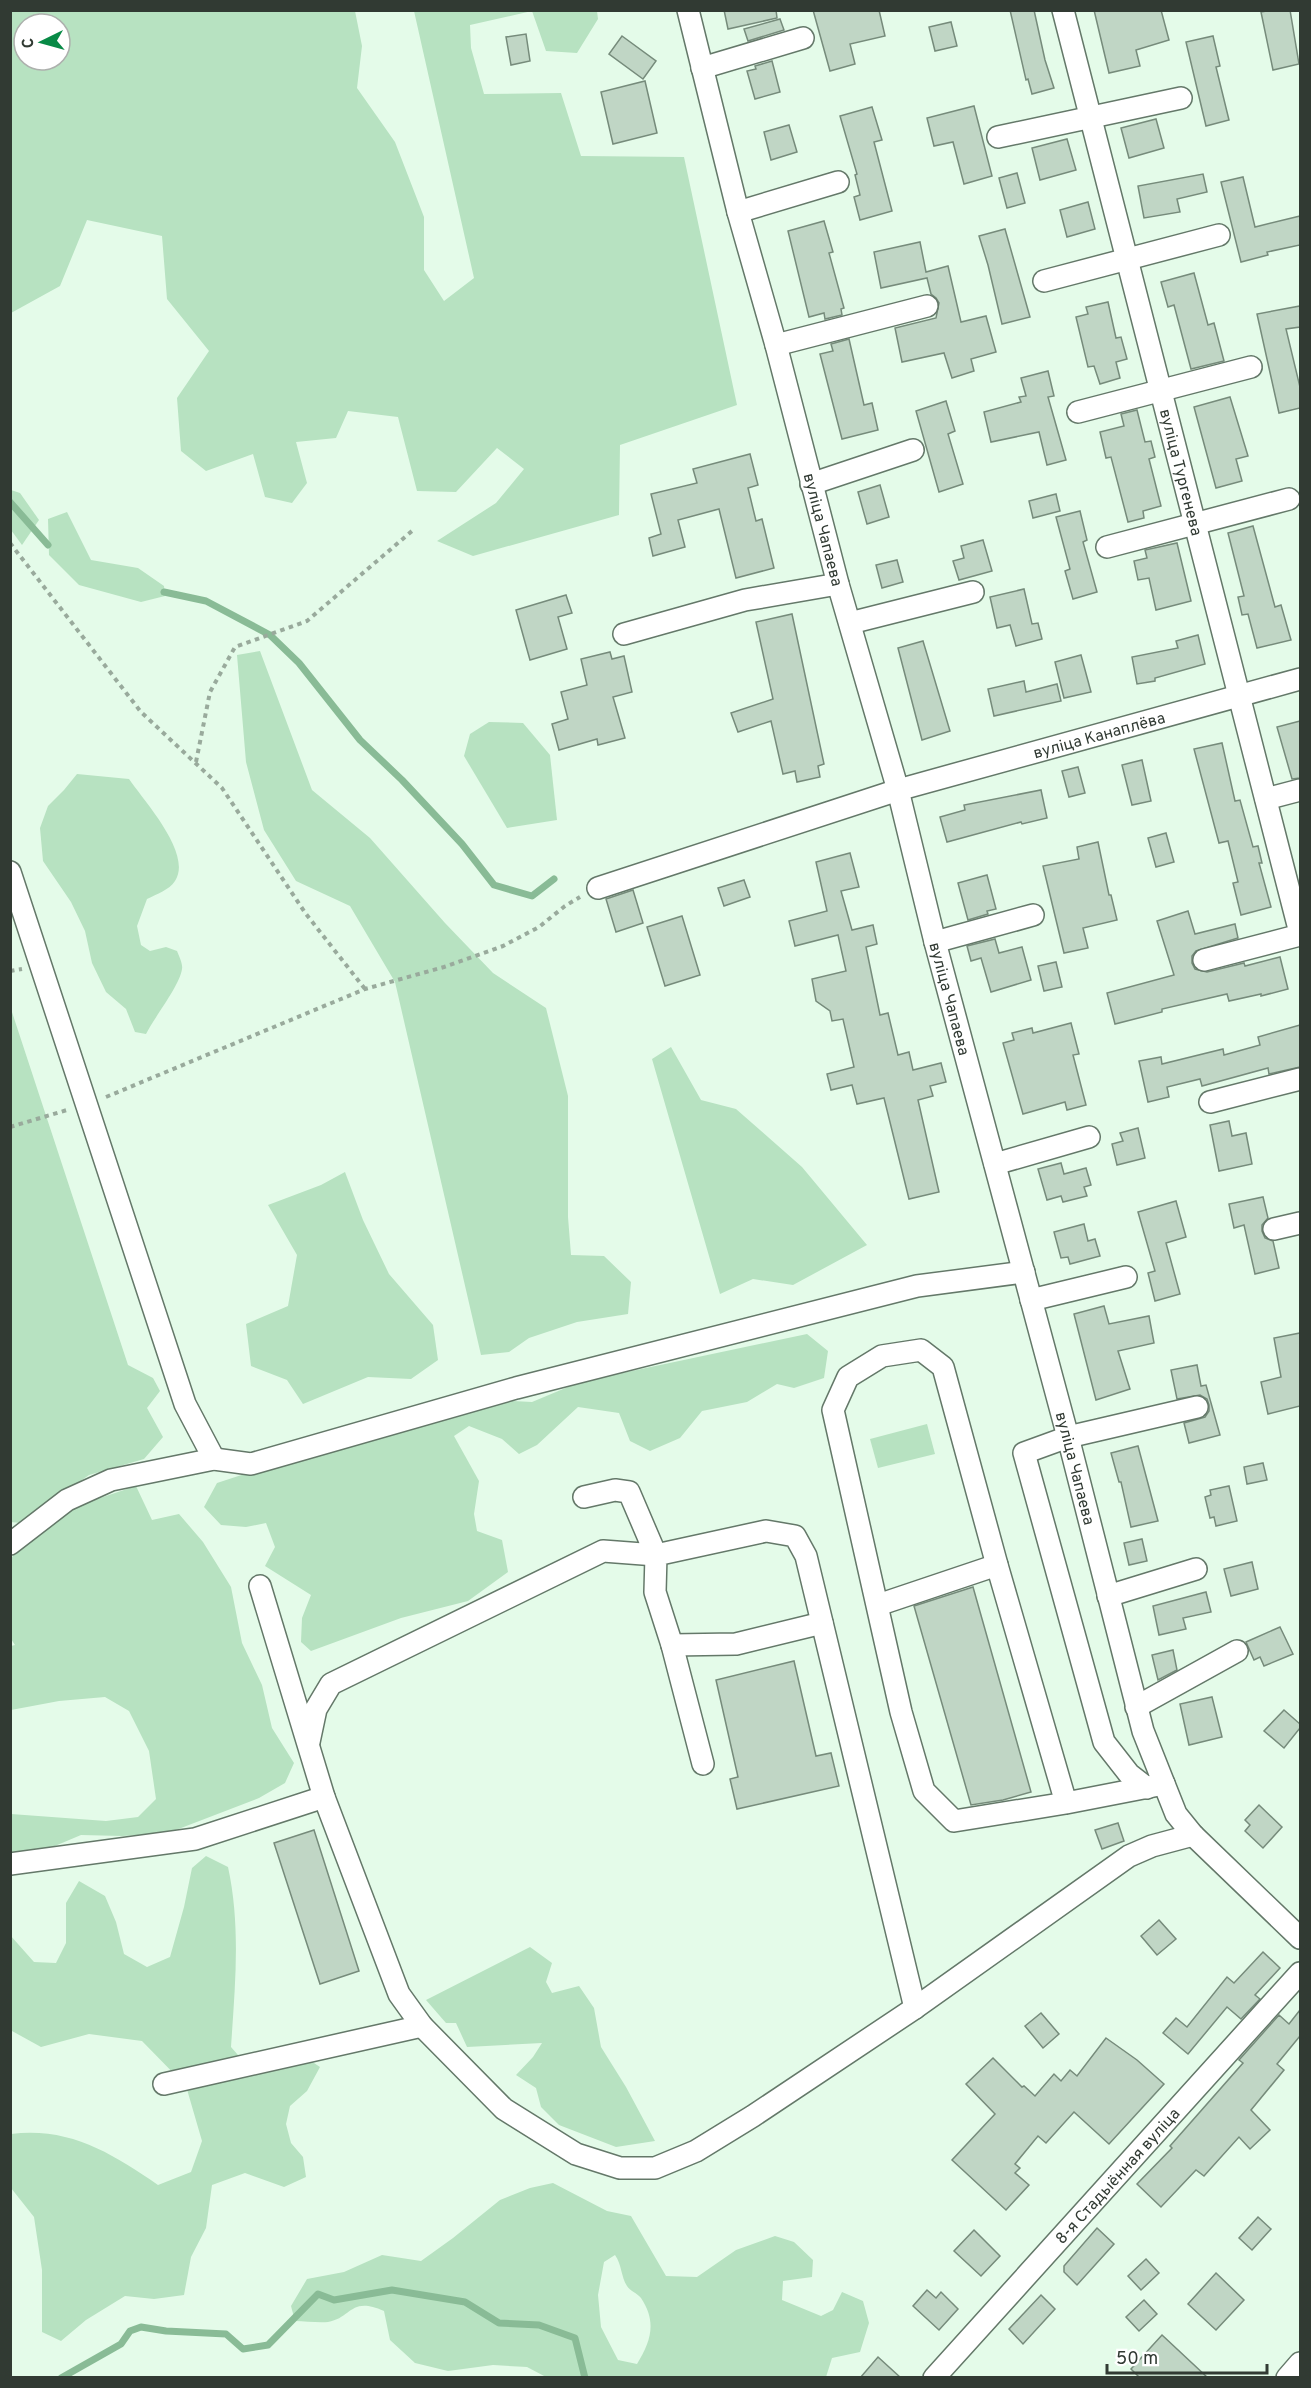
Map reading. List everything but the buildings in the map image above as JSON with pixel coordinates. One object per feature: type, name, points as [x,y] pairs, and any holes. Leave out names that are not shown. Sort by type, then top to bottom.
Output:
[{"type":"street","name":"вуліца Чапаева","points":[[688,10],[738,212],[776,345],[811,484],[898,790],[935,942],[1068,1437],[1155,1786],[1193,1835],[1300,1938]]},
{"type":"street","name":"вуліца Тургенева","points":[[1063,10],[1197,524],[1300,934]]},
{"type":"street","points":[[702,68],[803,38]]},
{"type":"street","points":[[998,137],[1181,98]]},
{"type":"street","points":[[738,212],[838,182]]},
{"type":"street","points":[[1044,281],[1219,235]]},
{"type":"street","points":[[776,345],[927,306]]},
{"type":"street","points":[[1078,412],[1251,367]]},
{"type":"street","points":[[811,484],[913,450]]},
{"type":"street","points":[[1107,547],[1289,499]]},
{"type":"street","points":[[624,634],[745,600],[838,584]]},
{"type":"street","points":[[850,623],[973,592]]},
{"type":"street","name":"вуліца Канаплёва","points":[[598,888],[898,790],[1300,679]]},
{"type":"street","points":[[1266,799],[1300,790]]},
{"type":"street","points":[[10,872],[185,1404],[214,1459]]},
{"type":"street","points":[[935,942],[1033,915]]},
{"type":"street","points":[[1204,960],[1300,934]]},
{"type":"street","points":[[1210,1102],[1300,1079]]},
{"type":"street","points":[[995,1164],[1089,1137]]},
{"type":"street","points":[[1274,1229],[1300,1223]]},
{"type":"street","points":[[10,1544],[67,1500],[111,1480],[214,1459],[251,1464],[516,1388],[917,1286],[1024,1272]]},
{"type":"street","points":[[1031,1300],[1126,1277]]},
{"type":"street","points":[[1066,1803],[997,1565],[944,1367],[921,1350],[882,1356],[848,1377],[833,1410],[901,1712],[924,1791],[954,1821],[1066,1803],[1155,1786]]},
{"type":"street","points":[[1155,1786],[1129,1774],[1104,1742],[1024,1453],[1068,1437],[1197,1407]]},
{"type":"street","points":[[584,1497],[615,1490],[629,1492],[656,1555],[655,1592],[672,1646],[703,1764]]},
{"type":"street","points":[[308,1745],[316,1709],[331,1684],[603,1551],[656,1555],[766,1531],[795,1536],[806,1556],[915,2008]]},
{"type":"street","points":[[878,1605],[997,1565]]},
{"type":"street","points":[[1108,1596],[1196,1569]]},
{"type":"street","points":[[260,1586],[324,1797],[399,1994],[422,2025],[504,2109],[576,2154],[620,2168],[655,2168],[696,2151],[753,2116],[915,2008],[1129,1856],[1152,1846],[1193,1835]]},
{"type":"street","points":[[672,1646],[736,1644],[822,1623]]},
{"type":"street","points":[[1136,1707],[1238,1651]]},
{"type":"street","points":[[10,1864],[195,1839],[324,1797]]},
{"type":"street","name":"8-я Стадыённая вуліца","points":[[934,2378],[1300,1973]]},
{"type":"street","points":[[164,2084],[422,2025]]},
{"type":"street","points":[[1287,2378],[1300,2363]]},
{"type":"path","points":[[196,763],[210,692],[235,647],[307,621],[412,531]]},
{"type":"path","points":[[10,543],[141,712],[222,788],[306,914],[365,989]]},
{"type":"path","points":[[10,1127],[88,1104],[365,989],[444,967],[503,946],[539,927],[565,906]]},
{"type":"green space","points":[[11,10],[355,11],[362,46],[357,88],[395,142],[424,217],[424,270],[444,301],[474,278],[414,11],[532,11],[470,25],[471,48],[484,94],[561,93],[581,156],[684,157],[737,405],[620,445],[619,515],[473,556],[437,541],[496,503],[524,469],[497,448],[456,492],[417,491],[398,417],[348,411],[336,438],[296,442],[307,483],[292,503],[265,497],[253,454],[206,471],[181,451],[177,398],[209,351],[167,299],[162,236],[87,220],[60,286],[11,313]]},
{"type":"green space","points":[[532,11],[597,11],[598,19],[577,53],[546,51]]},
{"type":"green space","points":[[11,490],[20,493],[39,520],[22,545],[11,530]]},
{"type":"green space","points":[[67,512],[91,560],[138,568],[164,586],[165,596],[141,602],[79,585],[49,555],[48,519]]},
{"type":"green space","points":[[260,651],[312,790],[370,838],[445,923],[493,973],[546,1008],[568,1096],[568,1217],[571,1255],[604,1256],[631,1282],[628,1314],[577,1322],[529,1338],[509,1352],[481,1355],[395,982],[350,906],[296,881],[264,830],[246,762],[237,655]]},
{"type":"green space","points":[[489,722],[523,723],[550,755],[557,820],[507,828],[464,756],[470,734]]},
{"type":"green space","points":[[77,774],[129,779],[164,828],[178,857],[179,870],[175,881],[166,889],[147,899],[137,926],[141,945],[150,951],[166,947],[177,951],[182,967],[177,984],[146,1034],[135,1032],[126,1009],[106,992],[92,963],[85,931],[71,902],[43,861],[40,828],[48,806]]},
{"type":"green space","points":[[10,1006],[128,1365],[153,1378],[160,1391],[147,1408],[163,1437],[144,1459],[89,1475],[21,1523],[10,1522]]},
{"type":"green space","points":[[671,1047],[701,1100],[736,1109],[802,1167],[867,1245],[793,1285],[753,1279],[720,1294],[652,1059]]},
{"type":"green space","points":[[345,1172],[363,1220],[389,1274],[433,1325],[438,1360],[411,1379],[368,1377],[303,1404],[287,1380],[251,1366],[246,1324],[288,1306],[297,1255],[268,1205],[321,1185]]},
{"type":"green space","points":[[807,1334],[828,1351],[824,1378],[794,1388],[777,1384],[747,1402],[702,1411],[680,1438],[650,1451],[630,1441],[619,1413],[578,1407],[537,1445],[519,1454],[502,1439],[469,1426],[454,1436],[479,1481],[474,1514],[477,1531],[502,1540],[508,1572],[468,1601],[401,1618],[311,1651],[301,1642],[302,1618],[311,1595],[265,1566],[275,1547],[266,1523],[246,1527],[221,1525],[204,1507],[217,1483],[299,1456],[493,1400],[532,1402],[580,1382]]},
{"type":"green space","points":[[927,1424],[935,1454],[878,1468],[870,1439]]},
{"type":"green space","points":[[136,1486],[152,1520],[179,1514],[203,1542],[231,1587],[242,1643],[262,1685],[272,1728],[294,1763],[285,1783],[259,1798],[168,1833],[122,1836],[81,1835],[43,1851],[11,1853],[11,1814],[106,1821],[138,1817],[156,1799],[149,1751],[129,1711],[105,1697],[59,1701],[11,1710],[11,1646],[15,1645],[11,1639],[11,1558],[28,1541],[76,1506]]},
{"type":"green space","points":[[206,1856],[228,1867],[232,1889],[236,1957],[231,2047],[251,2070],[277,2070],[305,2057],[320,2067],[307,2091],[290,2106],[286,2124],[291,2143],[303,2157],[306,2177],[284,2187],[245,2173],[212,2185],[206,2228],[191,2257],[184,2295],[154,2299],[125,2296],[86,2320],[61,2341],[42,2332],[42,2270],[34,2217],[11,2188],[11,2134],[52,2135],[89,2145],[124,2163],[158,2185],[191,2172],[202,2141],[186,2086],[142,2041],[89,2034],[41,2047],[10,2029],[10,1935],[34,1962],[56,1963],[66,1943],[66,1903],[79,1881],[105,1896],[116,1922],[124,1954],[147,1967],[170,1957],[192,1868]]},
{"type":"green space","points":[[530,1947],[552,1963],[546,1982],[552,1993],[579,1986],[594,2008],[601,2047],[655,2141],[616,2147],[559,2125],[541,2107],[536,2088],[516,2075],[533,2057],[542,2043],[467,2047],[456,2023],[446,2023],[426,2000]]},
{"type":"green space","points":[[553,2183],[607,2211],[631,2216],[666,2276],[697,2277],[736,2250],[775,2236],[794,2242],[813,2260],[812,2277],[783,2281],[782,2300],[821,2316],[833,2310],[842,2292],[863,2301],[869,2323],[860,2352],[832,2358],[826,2377],[546,2377],[527,2367],[493,2365],[448,2371],[415,2363],[390,2340],[384,2311],[373,2307],[364,2306],[352,2309],[336,2320],[328,2322],[295,2321],[291,2306],[307,2279],[344,2272],[382,2255],[421,2261],[500,2200],[530,2188]],"holes":[[[615,2255],[627,2286],[641,2298],[649,2315],[649,2339],[637,2364],[618,2360],[601,2327],[598,2295],[604,2262]]]},
{"type":"waterway","points":[[10,502],[48,545]]},
{"type":"waterway","points":[[164,592],[206,601],[270,635],[299,663],[360,740],[402,780],[462,844],[494,885],[532,896],[554,879]]},
{"type":"waterway","points":[[61,2378],[121,2344],[130,2331],[141,2327],[166,2331],[226,2334],[243,2349],[268,2345],[318,2294],[334,2300],[392,2290],[465,2302],[499,2323],[539,2325],[575,2338],[585,2378]]}]
